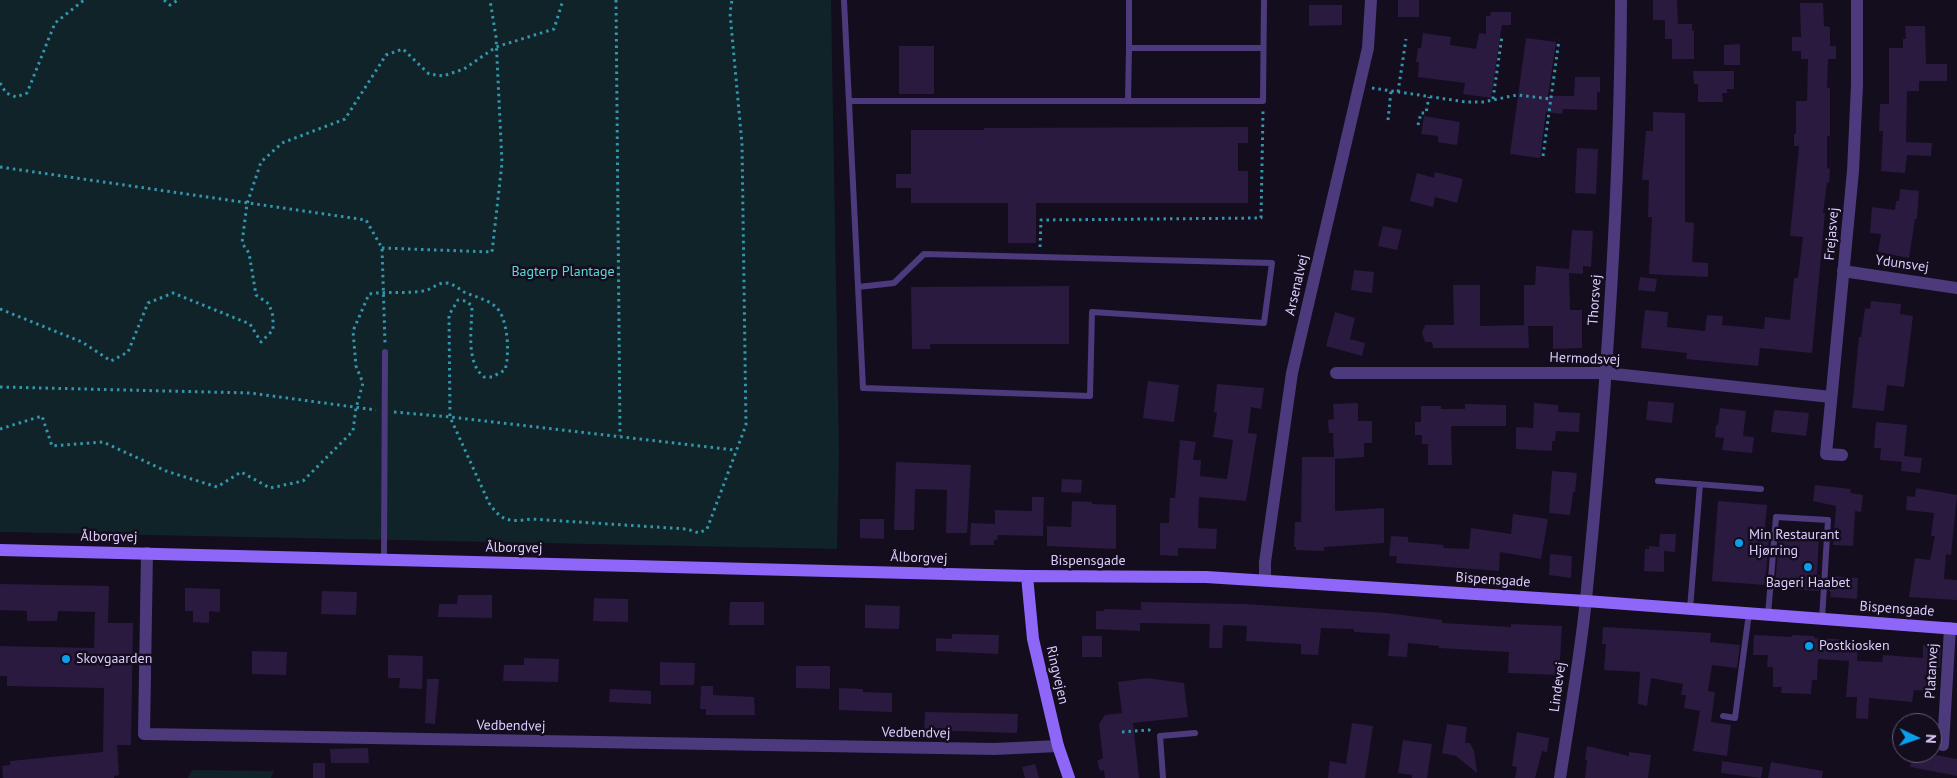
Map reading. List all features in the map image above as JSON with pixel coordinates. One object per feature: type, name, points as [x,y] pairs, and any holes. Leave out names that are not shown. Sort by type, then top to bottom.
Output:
[{"type":"main road","name":"Ålborgvej","points":[[0,550],[1027,576]]},
{"type":"main road","name":"Bispensgade","points":[[1027,576],[1265,579],[1953,628]]},
{"type":"main road","name":"Ringvejen","points":[[1027,576],[1033,639],[1058,746],[1069,778]]},
{"type":"street","name":"Arsenalvej","points":[[1265,579],[1265,562],[1292,374],[1368,48],[1371,0]]},
{"type":"street","name":"Thorsvej","points":[[1586,601],[1616,225],[1621,0]]},
{"type":"street","name":"Frejasvej","points":[[1842,455],[1826,454],[1853,171],[1857,85],[1857,0]]},
{"type":"street","name":"Ydunsvej","points":[[1844,271],[1957,288]]},
{"type":"street","name":"Hermodsvej","points":[[1336,374],[1605,373],[1832,397]]},
{"type":"street","name":"Vedbendvej","points":[[147,553],[144,734],[994,749],[1058,746]]},
{"type":"street","name":"Lindevej","points":[[1560,778],[1586,601]]},
{"type":"street","name":"Platanvej","points":[[1943,745],[1953,628]]},
{"type":"lane","points":[[844,0],[858,287],[863,388],[1090,396],[1092,312],[1264,323],[1272,262],[924,254],[894,283],[858,287]]},
{"type":"lane","points":[[1128,101],[1129,0]]},
{"type":"lane","points":[[849,102],[1263,101],[1264,0]]},
{"type":"lane","points":[[1129,48],[1263,48]]},
{"type":"lane","points":[[384,560],[385,352]]},
{"type":"lane","points":[[1658,481],[1761,489]]},
{"type":"lane","points":[[1690,609],[1700,484]]},
{"type":"lane","points":[[1768,615],[1776,517],[1828,520],[1822,619]]},
{"type":"lane","points":[[1723,716],[1735,718],[1748,613]]},
{"type":"lane","points":[[1163,778],[1160,736],[1195,733]]},
{"type":"path","points":[[0,83],[6,93],[16,97],[27,93],[55,23],[84,0]]},
{"type":"path","points":[[164,0],[170,4],[178,0]]},
{"type":"path","points":[[382,248],[492,252],[502,163],[496,47],[490,0]]},
{"type":"path","points":[[0,309],[82,342],[111,361],[128,352],[148,303],[174,294],[250,324],[261,342],[273,330],[273,316],[269,304],[256,296],[249,253],[242,243],[247,204],[261,162],[282,143],[345,119],[386,55],[403,50],[429,74],[443,76],[464,69],[496,47],[554,29],[563,0]]},
{"type":"path","points":[[616,0],[620,436]]},
{"type":"path","points":[[0,430],[42,416],[52,446],[102,442],[166,471],[217,487],[241,472],[270,488],[304,481],[353,431],[356,408],[363,383],[356,366],[353,332],[369,294],[382,292],[408,294],[429,290],[440,283],[450,284],[463,292],[490,303],[498,309],[504,319],[508,350],[505,370],[492,376],[484,377],[479,373],[472,352],[472,306],[466,301],[458,300],[449,315],[450,417],[489,503],[497,516],[512,522],[531,519],[687,529],[698,533],[707,529],[735,450],[746,425],[742,144],[730,13],[732,0]]},
{"type":"path","points":[[1493,99],[1502,36]]},
{"type":"path","points":[[1398,92],[1406,39]]},
{"type":"path","points":[[1543,156],[1559,40]]},
{"type":"path","points":[[1359,86],[1466,102],[1483,102],[1517,95],[1551,99]]},
{"type":"path","points":[[1388,120],[1392,91]]},
{"type":"path","points":[[1418,124],[1421,113],[1426,113],[1429,97]]},
{"type":"path","points":[[1040,256],[1041,220],[1261,218],[1263,101]]},
{"type":"path","points":[[0,167],[366,220],[382,248],[385,352]]},
{"type":"path","points":[[0,387],[250,393],[385,412],[450,417],[735,450]]},
{"type":"path","points":[[1122,732],[1149,730],[1160,736]]},
{"type":"green space","name":"Bagterp Plantage","points":[[0,0],[831,0],[839,452],[837,549],[0,532]]},
{"type":"green space","points":[[192,770],[274,771],[271,778],[188,778]]},
{"type":"building","points":[[1398,0],[1419,0],[1419,17],[1398,17]]},
{"type":"building","points":[[1653,0],[1677,0],[1678,24],[1692,24],[1692,31],[1694,31],[1694,59],[1672,59],[1672,39],[1665,39],[1665,20],[1653,20]]},
{"type":"building","points":[[1800,3],[1823,3],[1824,26],[1830,27],[1830,46],[1836,46],[1836,59],[1828,59],[1827,88],[1830,88],[1830,136],[1827,136],[1827,168],[1830,169],[1823,213],[1825,213],[1812,353],[1760,348],[1758,366],[1686,359],[1687,353],[1641,348],[1645,310],[1668,312],[1667,327],[1705,331],[1707,315],[1723,316],[1722,325],[1764,329],[1765,317],[1790,320],[1794,278],[1798,278],[1803,237],[1790,236],[1799,146],[1794,146],[1796,101],[1807,101],[1808,59],[1801,59],[1801,51],[1792,51],[1792,37],[1801,37]]},
{"type":"building","points":[[1309,5],[1342,5],[1342,25],[1309,26]]},
{"type":"building","points":[[1491,12],[1511,12],[1511,25],[1502,25],[1491,98],[1463,94],[1465,83],[1418,77],[1419,62],[1416,62],[1418,48],[1421,48],[1423,33],[1451,37],[1450,45],[1476,49],[1479,33],[1486,34],[1486,16],[1490,16]]},
{"type":"building","points":[[1905,26],[1925,26],[1926,64],[1947,64],[1947,81],[1919,81],[1919,91],[1907,91],[1906,142],[1932,143],[1931,156],[1907,155],[1905,173],[1881,171],[1883,131],[1879,131],[1880,104],[1889,104],[1889,48],[1903,48],[1903,39],[1906,39]]},
{"type":"building","points":[[1526,38],[1556,42],[1548,96],[1574,96],[1575,77],[1600,77],[1600,92],[1597,92],[1597,110],[1563,109],[1562,114],[1546,112],[1540,158],[1510,154]]},
{"type":"building","points":[[1740,44],[1740,65],[1724,65],[1724,45]]},
{"type":"building","points":[[899,46],[934,46],[934,94],[899,94]]},
{"type":"building","points":[[1693,71],[1734,71],[1734,89],[1727,89],[1727,93],[1722,93],[1723,102],[1698,102],[1698,84],[1694,84]]},
{"type":"building","points":[[1653,112],[1685,113],[1685,222],[1694,223],[1692,262],[1708,263],[1708,277],[1649,274],[1652,217],[1648,217],[1649,180],[1642,180],[1646,131],[1653,131]]},
{"type":"building","points":[[1424,116],[1460,122],[1457,145],[1438,142],[1438,136],[1421,134]]},
{"type":"building","points":[[1248,127],[1248,143],[1238,143],[1238,171],[1248,171],[1248,203],[1036,203],[1036,243],[1008,243],[1008,203],[911,203],[911,188],[896,188],[896,174],[911,174],[911,130]]},
{"type":"building","points":[[1577,148],[1598,149],[1596,194],[1575,193]]},
{"type":"building","points":[[1435,172],[1463,179],[1457,203],[1435,197],[1433,207],[1410,201],[1417,173],[1434,178]]},
{"type":"building","points":[[1900,189],[1919,191],[1917,219],[1915,219],[1909,258],[1878,252],[1881,234],[1870,233],[1872,207],[1895,210],[1896,201],[1899,201]]},
{"type":"building","points":[[1383,226],[1402,230],[1397,250],[1378,246]]},
{"type":"building","points":[[1572,230],[1593,231],[1591,267],[1583,266],[1583,274],[1569,273],[1570,310],[1582,310],[1582,348],[1553,349],[1553,326],[1528,326],[1529,348],[1433,348],[1432,342],[1425,342],[1422,333],[1425,325],[1454,325],[1453,285],[1480,285],[1480,326],[1524,325],[1524,285],[1535,285],[1536,266],[1569,269]]},
{"type":"building","points":[[1354,270],[1374,272],[1372,293],[1351,290]]},
{"type":"building","points":[[1640,277],[1657,279],[1655,292],[1638,290]]},
{"type":"building","points":[[1069,286],[1069,344],[930,344],[930,349],[912,349],[911,287]]},
{"type":"building","points":[[1871,301],[1901,304],[1900,314],[1913,316],[1904,387],[1887,385],[1884,411],[1852,408],[1859,337],[1861,337],[1865,308],[1870,309]]},
{"type":"building","points":[[1335,312],[1355,318],[1350,339],[1365,343],[1362,356],[1326,346]]},
{"type":"building","points":[[1148,381],[1179,385],[1174,422],[1143,418]]},
{"type":"building","points":[[1217,384],[1264,388],[1261,409],[1251,407],[1248,433],[1257,434],[1246,501],[1199,497],[1198,528],[1217,529],[1216,549],[1178,548],[1178,556],[1160,555],[1160,523],[1169,523],[1170,498],[1175,498],[1180,440],[1196,442],[1193,460],[1201,460],[1200,476],[1227,479],[1233,440],[1213,437],[1217,413],[1214,412]]},
{"type":"building","points":[[1648,401],[1674,403],[1672,423],[1646,420]]},
{"type":"building","points":[[1358,403],[1358,421],[1372,421],[1372,443],[1364,443],[1364,457],[1335,459],[1335,511],[1384,508],[1384,543],[1324,547],[1324,551],[1296,550],[1296,547],[1294,547],[1295,522],[1301,522],[1302,457],[1334,457],[1333,433],[1329,433],[1328,420],[1334,419],[1333,404]]},
{"type":"building","points":[[1534,403],[1558,405],[1558,412],[1580,413],[1579,432],[1556,431],[1555,441],[1552,441],[1552,451],[1516,449],[1516,427],[1533,428]]},
{"type":"building","points":[[1465,404],[1506,405],[1506,426],[1451,426],[1452,465],[1428,465],[1428,444],[1422,444],[1422,435],[1415,435],[1415,422],[1421,422],[1421,406],[1441,406],[1441,409],[1465,409]]},
{"type":"building","points":[[1720,408],[1746,411],[1743,436],[1754,437],[1752,453],[1722,450],[1724,438],[1715,437]]},
{"type":"building","points":[[1774,410],[1809,413],[1806,436],[1771,432]]},
{"type":"building","points":[[1876,422],[1907,425],[1904,456],[1922,458],[1920,473],[1901,471],[1902,462],[1880,460],[1881,448],[1874,448]]},
{"type":"building","points":[[896,462],[971,465],[967,533],[946,533],[947,490],[915,489],[914,530],[894,530]]},
{"type":"building","points":[[1552,471],[1577,473],[1570,515],[1549,513]]},
{"type":"building","points":[[1062,479],[1082,480],[1081,493],[1061,492]]},
{"type":"building","points":[[1815,485],[1851,489],[1850,493],[1863,495],[1861,512],[1855,511],[1853,546],[1833,545],[1836,506],[1813,501]]},
{"type":"building","points":[[1916,488],[1957,495],[1951,555],[1946,554],[1944,579],[1957,580],[1957,600],[1909,597],[1915,558],[1930,560],[1935,536],[1931,536],[1934,513],[1906,510],[1907,496],[1915,497]]},
{"type":"building","points":[[1032,497],[1044,497],[1043,536],[998,535],[997,540],[994,540],[994,545],[970,545],[971,523],[995,524],[995,510],[1032,511]]},
{"type":"building","points":[[1072,501],[1116,505],[1116,549],[1047,546],[1047,526],[1071,527]]},
{"type":"building","name":"Min Restaurant Hjørring","points":[[1718,501],[1767,505],[1764,537],[1769,537],[1765,585],[1712,581]]},
{"type":"building","points":[[1513,514],[1548,519],[1541,559],[1500,552],[1499,571],[1396,563],[1397,556],[1389,556],[1391,536],[1408,537],[1408,542],[1444,545],[1443,548],[1469,549],[1471,528],[1511,534]]},
{"type":"building","points":[[860,519],[884,519],[884,539],[860,538]]},
{"type":"building","points":[[1790,531],[1819,533],[1817,575],[1820,575],[1819,591],[1779,588],[1779,586],[1775,586],[1779,538],[1790,538]]},
{"type":"building","points":[[1660,534],[1676,534],[1675,552],[1664,551],[1664,572],[1644,571],[1645,549],[1649,549],[1649,546],[1659,547]]},
{"type":"building","points":[[1550,554],[1572,556],[1571,578],[1549,575]]},
{"type":"building","points":[[1830,576],[1858,578],[1857,599],[1830,597]]},
{"type":"building","name":"Skovgaarden","points":[[0,584],[109,586],[108,623],[133,623],[131,745],[117,745],[119,775],[114,776],[114,778],[3,778],[2,766],[10,765],[10,761],[103,752],[104,688],[7,686],[7,676],[0,676],[0,646],[94,648],[95,612],[58,611],[57,621],[27,621],[27,611],[0,610]]},
{"type":"building","points":[[185,588],[220,589],[220,612],[209,611],[209,623],[193,622],[193,611],[185,611]]},
{"type":"building","points":[[322,591],[357,592],[356,615],[321,614]]},
{"type":"building","points":[[458,595],[492,595],[492,618],[438,617],[439,604],[457,604]]},
{"type":"building","points":[[594,598],[628,599],[628,622],[593,621]]},
{"type":"building","points":[[730,602],[764,602],[764,625],[729,625]]},
{"type":"building","points":[[1141,602],[1243,604],[1387,613],[1442,620],[1442,623],[1511,627],[1511,624],[1562,626],[1559,675],[1508,673],[1509,652],[1439,648],[1439,646],[1408,643],[1407,657],[1388,656],[1390,634],[1354,632],[1354,629],[1321,628],[1318,655],[1301,654],[1301,644],[1246,641],[1247,626],[1223,625],[1222,648],[1209,648],[1210,624],[1140,623],[1140,631],[1096,629],[1096,611],[1104,611],[1104,609],[1141,610]]},
{"type":"building","points":[[865,605],[900,606],[899,629],[865,628]]},
{"type":"building","points":[[1603,627],[1711,633],[1710,642],[1740,645],[1737,668],[1712,665],[1708,691],[1715,692],[1711,722],[1731,725],[1727,756],[1693,751],[1700,711],[1684,708],[1686,695],[1681,695],[1683,684],[1651,678],[1647,706],[1638,704],[1640,672],[1604,670],[1606,644],[1602,644]]},
{"type":"building","points":[[952,634],[999,635],[998,654],[936,651],[936,638],[952,639]]},
{"type":"building","points":[[1754,635],[1814,636],[1814,638],[1854,640],[1858,642],[1857,661],[1882,662],[1883,655],[1923,658],[1923,645],[1941,646],[1940,667],[1932,666],[1929,691],[1914,690],[1912,702],[1869,698],[1868,719],[1856,718],[1857,697],[1846,697],[1849,661],[1818,659],[1817,680],[1812,680],[1811,694],[1781,693],[1782,687],[1773,687],[1773,667],[1767,667],[1768,655],[1753,655]]},
{"type":"building","points":[[1082,636],[1102,636],[1102,657],[1082,657]]},
{"type":"building","points":[[252,651],[287,652],[286,675],[252,674]]},
{"type":"building","points":[[388,655],[423,656],[422,689],[399,688],[400,678],[388,678]]},
{"type":"building","points":[[524,658],[559,659],[558,682],[503,681],[504,665],[524,665]]},
{"type":"building","points":[[660,662],[695,663],[694,685],[660,685]]},
{"type":"building","points":[[796,666],[830,666],[830,689],[796,688]]},
{"type":"building","points":[[1147,678],[1184,683],[1188,717],[1133,723],[1139,778],[1105,778],[1104,770],[1100,771],[1097,761],[1103,758],[1099,724],[1105,715],[1122,713],[1118,682]]},
{"type":"building","points":[[427,679],[439,679],[435,724],[425,723]]},
{"type":"building","points":[[701,686],[713,686],[713,695],[754,697],[755,715],[706,715],[706,709],[700,709]]},
{"type":"building","points":[[839,688],[863,689],[863,692],[892,693],[892,712],[839,710]]},
{"type":"building","points":[[610,689],[651,691],[651,704],[609,702]]},
{"type":"building","points":[[925,712],[1018,714],[1017,733],[924,730]]},
{"type":"building","points":[[1352,723],[1373,726],[1365,778],[1328,778],[1330,761],[1346,764]]},
{"type":"building","points":[[1447,724],[1467,727],[1465,743],[1470,743],[1474,751],[1477,773],[1456,756],[1442,753]]},
{"type":"building","points":[[1517,732],[1549,738],[1547,752],[1542,751],[1535,778],[1515,778],[1517,767],[1512,766]]},
{"type":"building","points":[[1403,740],[1432,744],[1427,778],[1412,778],[1412,775],[1398,773]]},
{"type":"building","points":[[1587,746],[1629,756],[1629,752],[1651,755],[1648,778],[1585,778]]},
{"type":"building","points":[[368,748],[369,763],[331,763],[330,749]]},
{"type":"building","points":[[1942,756],[1957,759],[1957,776],[1910,767],[1911,763],[1942,763]]},
{"type":"building","points":[[1722,761],[1763,767],[1761,778],[1721,773]]},
{"type":"building","points":[[1771,762],[1823,771],[1822,778],[1768,778]]},
{"type":"building","points":[[313,763],[325,763],[325,778],[313,778]]},
{"type":"building","points":[[1035,764],[1039,778],[1025,778],[1022,767]]},
{"type":"place","name":"Min Restaurant Hjørring","points":[[1739,543]]},
{"type":"place","name":"Bageri Haabet","points":[[1808,567]]},
{"type":"place","name":"Postkiosken","points":[[1809,646]]},
{"type":"place","name":"Skovgaarden","points":[[66,659]]}]
